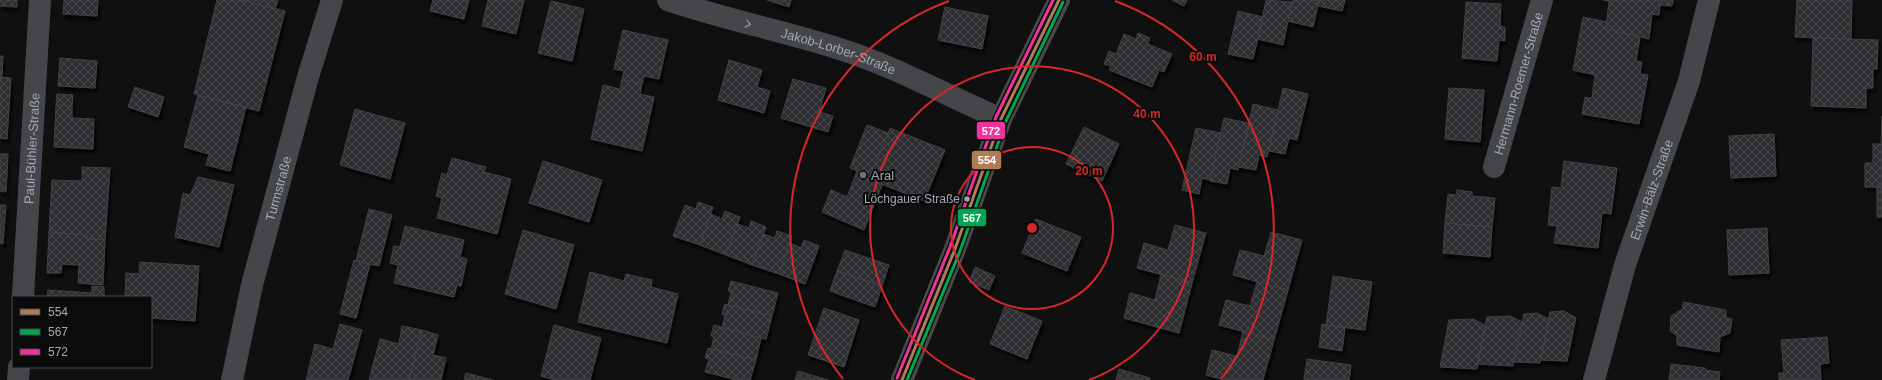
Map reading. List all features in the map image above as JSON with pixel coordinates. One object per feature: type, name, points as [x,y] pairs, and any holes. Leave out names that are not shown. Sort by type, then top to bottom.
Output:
[{"type":"main road","points":[[902,380],[954,249],[1001,119],[1059,0]]},
{"type":"street","name":"Paul-Bühler-Straße","points":[[23,296],[40,0]]},
{"type":"street","name":"Turmstraße","points":[[232,380],[252,286],[308,77],[332,0]]},
{"type":"street","name":"Jakob-Lorber-Straße","points":[[668,0],[710,14],[843,50],[891,68],[1001,119]]},
{"type":"street","name":"Hermann-Roemer-Straße","points":[[1494,167],[1542,0]]},
{"type":"street","name":"Erwin-Bälz-Straße","points":[[1594,380],[1625,265],[1689,81],[1709,0]]},
{"type":"street","points":[[18,380],[19,368]]},
{"type":"street","points":[[0,379],[10,380]]},
{"type":"building","points":[[0,0],[17,0],[17,7],[0,6]]},
{"type":"building","points":[[64,0],[98,0],[97,16],[63,14]]},
{"type":"building","points":[[217,0],[241,0],[285,11],[259,111],[194,94]]},
{"type":"building","points":[[241,0],[278,0],[275,9]]},
{"type":"building","points":[[433,0],[469,0],[464,19],[430,11]]},
{"type":"building","points":[[488,0],[524,0],[516,34],[482,26]]},
{"type":"building","points":[[767,0],[791,0],[789,7]]},
{"type":"building","points":[[1172,0],[1187,0],[1184,6]]},
{"type":"building","points":[[1266,0],[1292,2],[1283,45],[1258,39]]},
{"type":"building","points":[[1293,0],[1319,0],[1313,27],[1288,21]]},
{"type":"building","points":[[1319,0],[1345,0],[1342,11],[1318,6]]},
{"type":"building","points":[[1603,0],[1673,0],[1672,6],[1660,5],[1659,15],[1652,14],[1649,39],[1606,29],[1609,1]]},
{"type":"building","points":[[1797,0],[1852,0],[1851,39],[1795,37]]},
{"type":"building","points":[[551,1],[584,9],[572,61],[538,53]]},
{"type":"building","points":[[1466,2],[1501,4],[1500,26],[1505,27],[1505,41],[1499,40],[1497,61],[1462,58]]},
{"type":"building","points":[[945,7],[988,16],[982,49],[938,40]]},
{"type":"building","points":[[1238,11],[1263,17],[1253,59],[1228,54]]},
{"type":"building","points":[[1583,17],[1607,22],[1606,29],[1640,37],[1636,61],[1642,62],[1640,74],[1648,75],[1639,124],[1582,114],[1585,97],[1592,98],[1595,75],[1573,70]]},
{"type":"building","points":[[623,30],[668,40],[659,79],[644,76],[642,84],[622,79],[624,71],[614,69]]},
{"type":"building","points":[[1138,33],[1150,38],[1148,44],[1172,54],[1164,72],[1159,70],[1152,87],[1109,70],[1111,66],[1104,64],[1109,51],[1116,54],[1124,34],[1136,39]]},
{"type":"building","points":[[1813,38],[1878,40],[1877,69],[1873,69],[1873,88],[1866,88],[1866,108],[1811,106]]},
{"type":"building","points":[[0,56],[3,56],[2,77],[0,77]]},
{"type":"building","points":[[60,58],[97,61],[95,88],[58,86]]},
{"type":"building","points":[[729,60],[762,70],[757,87],[770,91],[764,113],[718,100]]},
{"type":"building","points":[[0,77],[11,78],[7,139],[0,138]]},
{"type":"building","points":[[622,79],[642,84],[640,94],[654,97],[642,151],[591,139],[603,85],[620,89]]},
{"type":"building","points":[[793,79],[826,88],[819,112],[833,116],[828,132],[781,118]]},
{"type":"building","points":[[135,87],[164,97],[158,117],[128,107]]},
{"type":"building","points":[[1283,88],[1308,94],[1297,140],[1289,138],[1285,154],[1269,151]]},
{"type":"building","points":[[1449,88],[1484,90],[1480,142],[1445,139]]},
{"type":"building","points":[[57,94],[73,95],[72,106],[56,105]]},
{"type":"building","points":[[198,95],[246,107],[230,171],[206,165],[209,154],[184,147]]},
{"type":"building","points":[[1253,104],[1278,110],[1267,157],[1259,155],[1256,170],[1239,167]]},
{"type":"building","points":[[56,105],[72,106],[72,118],[94,119],[93,149],[54,147]]},
{"type":"building","points":[[355,109],[405,123],[390,179],[340,165]]},
{"type":"building","points":[[1882,116],[1882,187],[1865,187],[1865,163],[1873,163],[1873,144],[1881,144]]},
{"type":"building","points":[[1224,118],[1249,123],[1238,170],[1230,168],[1227,184],[1210,181]]},
{"type":"building","name":"Aral","points":[[867,125],[888,133],[869,179],[882,185],[864,230],[822,212],[831,190],[847,197],[857,171],[850,168]]},
{"type":"building","points":[[1084,127],[1119,144],[1102,181],[1066,164]]},
{"type":"building","points":[[890,128],[945,150],[924,201],[869,179]]},
{"type":"building","points":[[1196,128],[1221,133],[1210,180],[1202,178],[1199,194],[1182,190]]},
{"type":"building","points":[[1774,134],[1776,176],[1731,178],[1729,136]]},
{"type":"building","points":[[0,154],[8,154],[6,192],[0,191]]},
{"type":"building","points":[[452,158],[486,167],[484,172],[511,179],[497,234],[437,218],[442,198],[436,196],[442,173],[447,175]]},
{"type":"building","points":[[543,161],[602,180],[589,222],[529,203]]},
{"type":"building","points":[[1564,161],[1617,168],[1611,214],[1602,213],[1598,248],[1554,243],[1557,226],[1548,225],[1552,187],[1561,188]]},
{"type":"building","points":[[82,167],[110,168],[105,240],[87,239],[87,235],[49,232],[52,180],[82,181]]},
{"type":"building","points":[[198,177],[234,185],[219,247],[175,237],[183,193],[190,195]]},
{"type":"building","points":[[1877,187],[1882,187],[1882,217],[1877,217]]},
{"type":"building","points":[[1457,190],[1472,192],[1472,196],[1495,198],[1492,227],[1445,223],[1448,194],[1457,195]]},
{"type":"building","points":[[698,202],[713,207],[700,245],[673,236],[685,205],[696,209]]},
{"type":"building","points":[[0,205],[6,205],[3,244],[0,243]]},
{"type":"building","points":[[369,209],[392,215],[379,266],[356,261]]},
{"type":"building","points":[[725,211],[740,217],[726,255],[700,245],[711,214],[722,219]]},
{"type":"building","points":[[1036,219],[1081,237],[1067,271],[1022,253]]},
{"type":"building","points":[[751,221],[766,227],[752,265],[726,255],[737,224],[749,228]]},
{"type":"building","points":[[1445,223],[1492,227],[1490,257],[1443,253]]},
{"type":"building","points":[[1175,225],[1206,233],[1192,283],[1137,268],[1144,243],[1168,250]]},
{"type":"building","points":[[405,226],[464,240],[460,257],[467,259],[461,286],[457,285],[454,297],[394,283],[398,265],[390,263],[394,246],[400,247]]},
{"type":"building","points":[[1767,228],[1769,273],[1729,275],[1727,230]]},
{"type":"building","points":[[523,230],[574,245],[556,309],[505,294]]},
{"type":"building","points":[[777,231],[792,236],[779,274],[752,265],[763,234],[775,238]]},
{"type":"building","points":[[49,232],[87,235],[87,239],[105,240],[103,285],[78,283],[79,265],[62,264],[61,273],[47,273]]},
{"type":"building","points":[[1271,232],[1302,240],[1288,290],[1233,275],[1240,250],[1264,256]]},
{"type":"building","points":[[804,240],[819,246],[805,284],[779,274],[790,243],[801,248]]},
{"type":"building","points":[[845,250],[889,265],[882,286],[837,271]]},
{"type":"building","points":[[354,260],[370,264],[356,318],[340,314]]},
{"type":"building","points":[[140,262],[199,266],[195,321],[152,318],[152,296],[125,296],[126,273],[139,274]]},
{"type":"building","points":[[975,267],[995,276],[989,290],[969,282]]},
{"type":"building","points":[[837,271],[882,286],[875,307],[830,291]]},
{"type":"building","points":[[590,272],[624,281],[626,274],[652,280],[651,287],[678,294],[667,343],[578,322]]},
{"type":"building","points":[[1161,274],[1192,283],[1179,333],[1124,318],[1130,293],[1155,300]]},
{"type":"building","points":[[1333,276],[1372,282],[1365,330],[1326,325]]},
{"type":"building","points":[[731,281],[778,293],[772,316],[728,305],[731,292],[728,291]]},
{"type":"building","points":[[1257,282],[1288,290],[1274,340],[1219,325],[1226,300],[1250,306]]},
{"type":"building","points":[[92,286],[104,287],[104,296],[47,296],[48,290],[92,293]]},
{"type":"building","points":[[1683,302],[1726,310],[1726,317],[1732,319],[1730,333],[1720,337],[1719,352],[1677,345],[1677,336],[1670,331],[1671,316],[1683,309]]},
{"type":"building","points":[[725,304],[772,316],[766,339],[722,328],[725,315],[722,314]]},
{"type":"building","points":[[1005,306],[1042,321],[1027,359],[990,344]]},
{"type":"building","points":[[824,308],[859,320],[844,367],[808,355]]},
{"type":"building","points":[[1564,311],[1576,318],[1567,361],[1541,360],[1550,312]]},
{"type":"building","points":[[1537,313],[1549,319],[1540,363],[1514,362],[1524,314]]},
{"type":"building","points":[[1510,316],[1522,322],[1513,366],[1477,364],[1487,317]]},
{"type":"building","points":[[1473,319],[1485,325],[1477,369],[1440,367],[1449,320]]},
{"type":"building","points":[[340,324],[362,330],[348,380],[306,380],[315,344],[333,349]]},
{"type":"building","points":[[1322,324],[1345,328],[1342,351],[1319,347]]},
{"type":"building","points":[[554,325],[601,338],[590,380],[555,380],[541,376]]},
{"type":"building","points":[[714,325],[761,338],[756,360],[711,349],[714,337],[711,336]]},
{"type":"building","points":[[402,326],[422,330],[409,380],[369,380],[380,339],[399,344]]},
{"type":"building","points":[[422,330],[438,335],[433,355],[446,358],[441,380],[409,380]]},
{"type":"building","points":[[1243,331],[1274,340],[1263,380],[1225,380],[1206,375],[1212,350],[1237,356]]},
{"type":"building","points":[[1827,337],[1829,363],[1820,364],[1821,380],[1779,380],[1779,373],[1784,373],[1781,340]]},
{"type":"building","points":[[708,348],[756,360],[750,380],[737,380],[705,372],[709,359],[705,358]]},
{"type":"building","points":[[1307,359],[1351,365],[1349,380],[1304,380]]},
{"type":"building","points":[[1671,364],[1705,368],[1705,370],[1720,372],[1719,380],[1669,380]]},
{"type":"building","points":[[1119,369],[1150,378],[1149,380],[1116,380]]},
{"type":"building","points":[[798,371],[828,380],[795,380]]},
{"type":"building","points":[[466,373],[493,380],[464,380]]},
{"type":"transit line","name":"572","points":[[897,378],[950,247],[996,117],[1053,0]]},
{"type":"transit line","name":"554","points":[[902,380],[955,249],[1001,119],[1059,0]]},
{"type":"transit line","name":"567","points":[[907,380],[960,251],[1006,121],[1063,2]]},
{"type":"place","name":"Aral","points":[[863,175]]},
{"type":"place","name":"Löchgauer Straße","points":[[967,199]]}]
